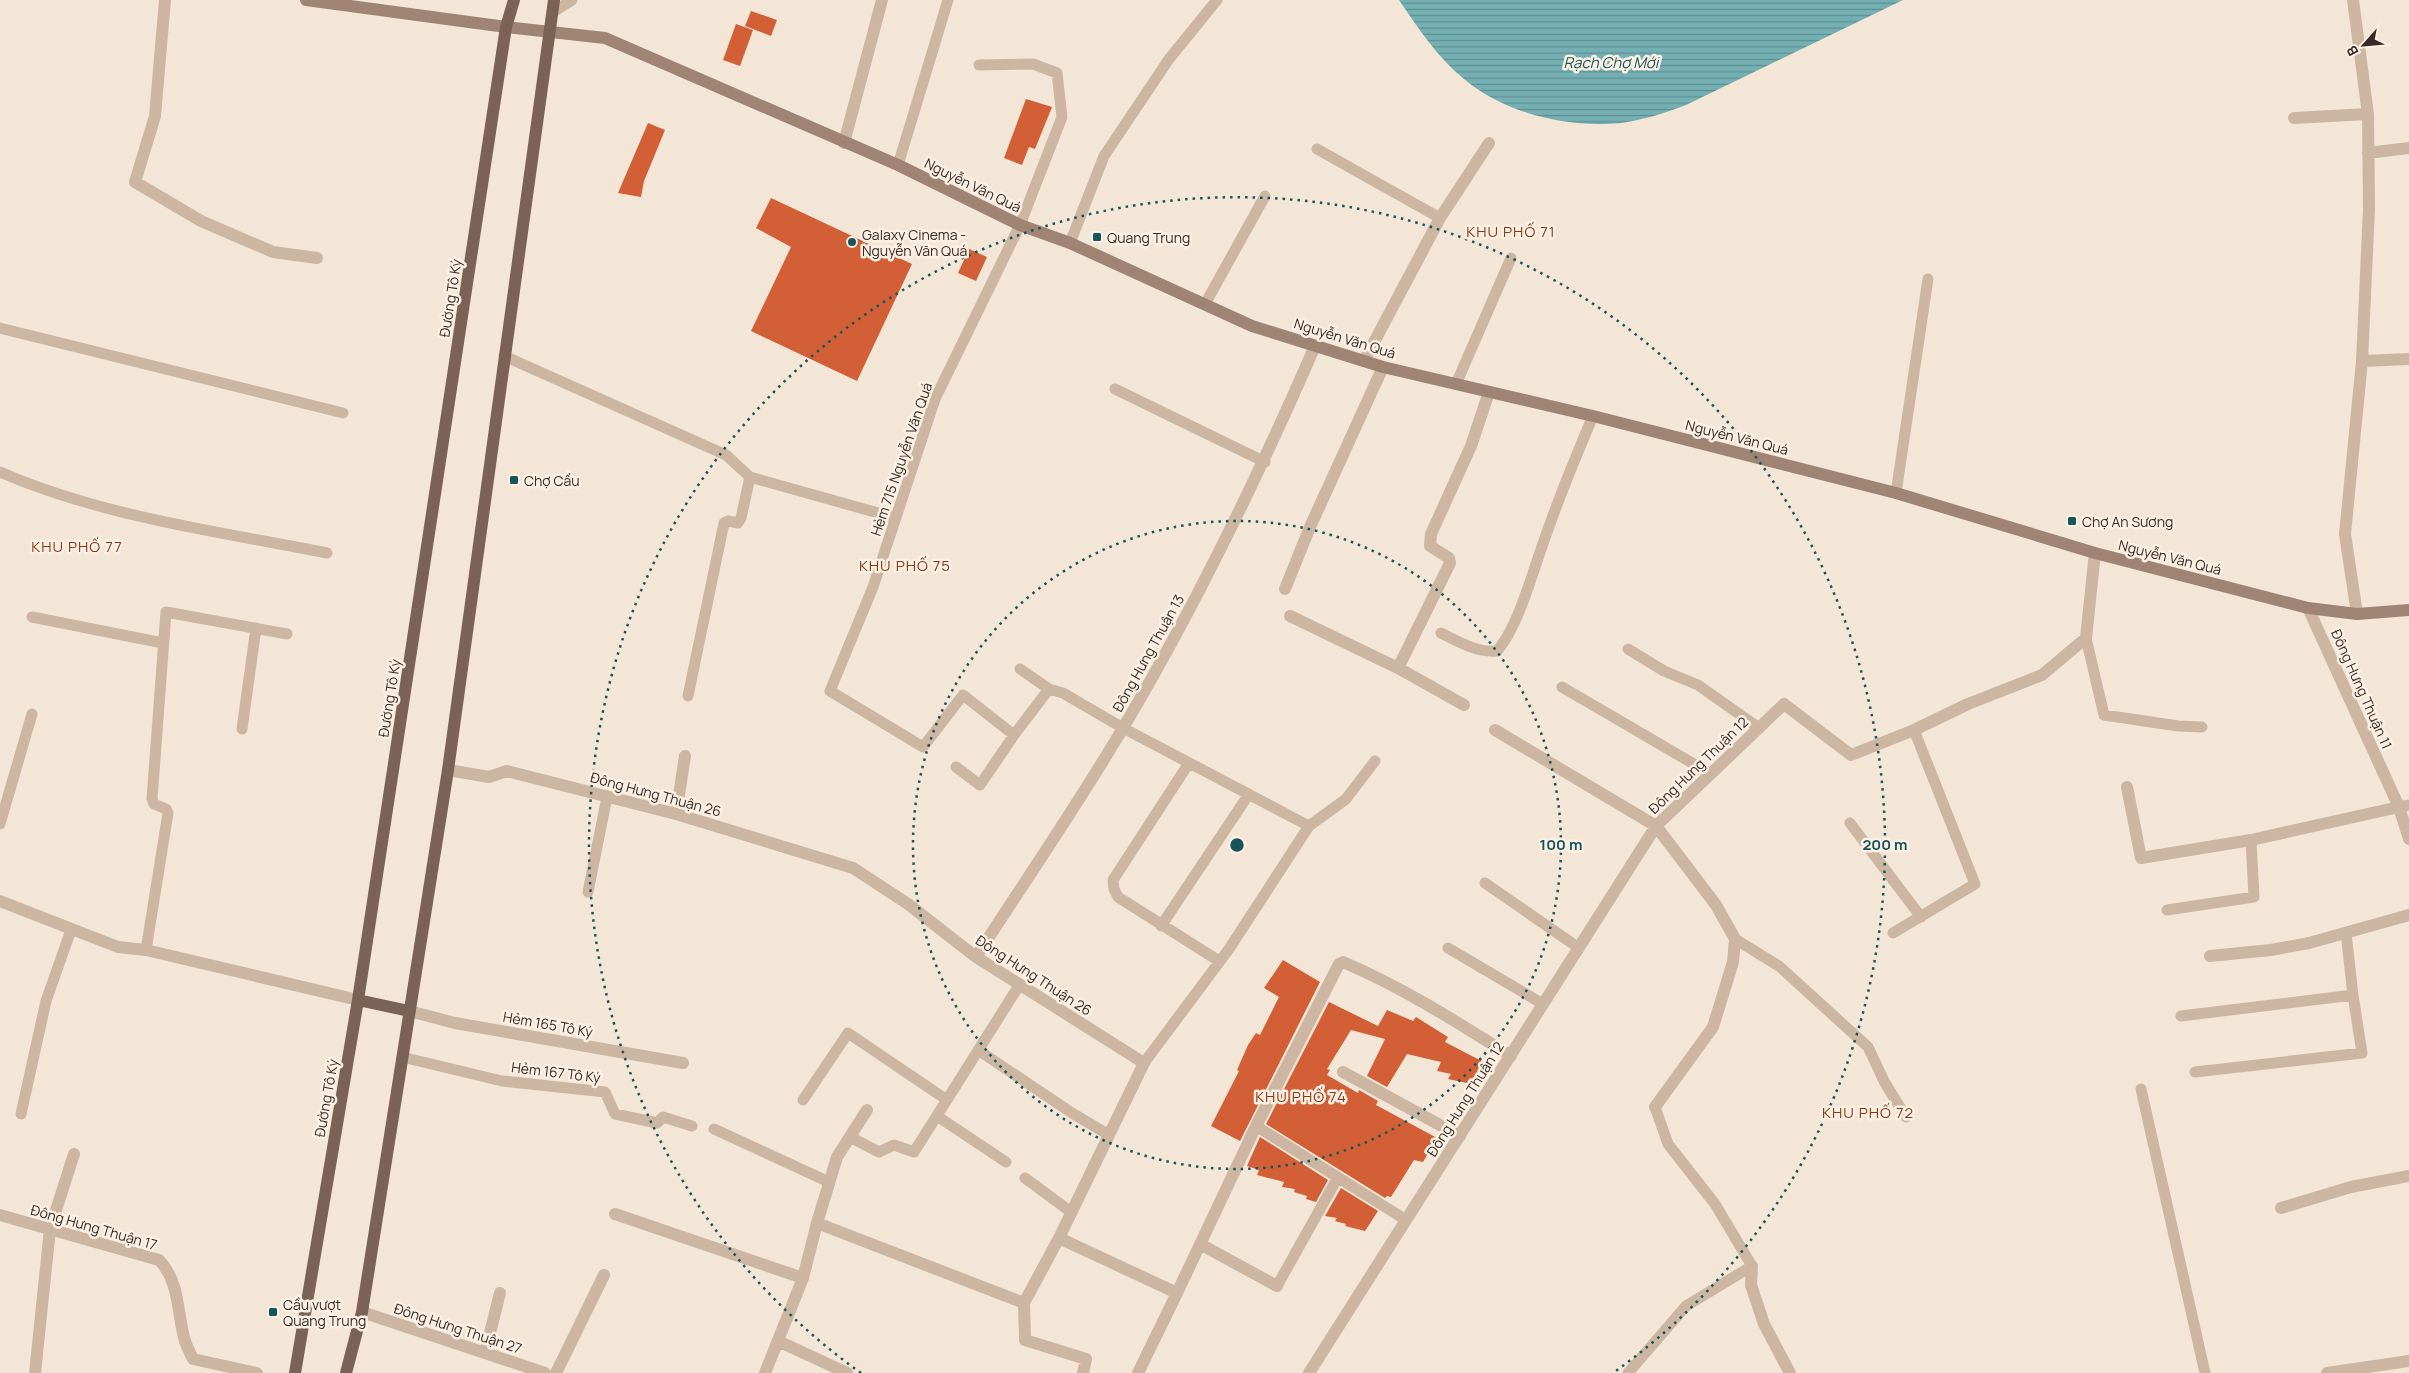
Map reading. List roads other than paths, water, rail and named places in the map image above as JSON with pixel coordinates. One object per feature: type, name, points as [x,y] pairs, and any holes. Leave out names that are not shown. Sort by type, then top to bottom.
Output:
[{"type":"main road","name":"Nguyễn Văn Quá","points":[[306,0],[551,33],[605,38],[898,165],[1020,224],[1070,243],[1252,326],[1383,367],[1593,416],[1896,493],[2095,553],[2308,608],[2357,614],[2409,610]]},
{"type":"main road","points":[[506,27],[511,3]]},
{"type":"main road","points":[[346,1373],[362,1312],[448,770],[554,6]]},
{"type":"main road","name":"Đường Tô Ký","points":[[295,1373],[358,1000],[506,27]]},
{"type":"main road","points":[[358,1000],[409,1011]]},
{"type":"street","points":[[165,0],[155,116],[136,182],[201,221],[273,252],[317,258]]},
{"type":"street","points":[[844,143],[882,0]]},
{"type":"street","points":[[2352,0],[2368,114],[2369,208],[2362,361],[2345,534],[2357,614]]},
{"type":"street","points":[[2294,118],[2368,114]]},
{"type":"street","points":[[1364,361],[1440,218],[1489,144]]},
{"type":"street","points":[[2368,153],[2409,148]]},
{"type":"street","name":"Đông Hưng Thuận 13","points":[[976,957],[1122,728],[1206,579],[1265,462],[1316,346]]},
{"type":"street","points":[[2362,361],[2409,359]]},
{"type":"street","points":[[1284,589],[1310,527],[1383,367]]},
{"type":"street","points":[[1398,668],[1450,564],[1449,558],[1430,546],[1431,534],[1471,446],[1489,392]]},
{"type":"street","points":[[2086,638],[2095,553]]},
{"type":"street","name":"Đông Hưng Thuận 11","points":[[2308,608],[2404,806],[2409,839]]},
{"type":"street","points":[[1290,616],[1398,668],[1464,705]]},
{"type":"street","name":"Đông Hưng Thuận 12","points":[[1309,1373],[1656,826],[1784,704],[1851,755],[1914,730],[1968,704],[2042,675],[2086,638]]},
{"type":"street","points":[[1495,730],[1656,826],[1716,905],[1735,939],[1733,962],[1712,1027],[1655,1107]]},
{"type":"street","points":[[676,814],[685,756]]},
{"type":"street","name":"Đông Hưng Thuận 26","points":[[448,770],[489,777],[507,771],[676,814],[854,868],[908,904],[976,957],[1144,1063]]},
{"type":"street","points":[[2127,787],[2141,858],[2251,840],[2404,806]]},
{"type":"street","points":[[0,902],[118,946],[146,950],[358,1000]]},
{"type":"street","points":[[2210,956],[2309,944],[2409,916]]},
{"type":"street","points":[[1138,1373],[1256,1126],[1335,969],[1343,962],[1364,971],[1455,1021],[1511,1056]]},
{"type":"street","name":"Hẻm 165 Tô Ký","points":[[409,1011],[455,1023],[683,1063]]},
{"type":"street","points":[[1083,1373],[1086,1359],[1025,1340],[1024,1303],[1059,1238],[1144,1063]]},
{"type":"street","points":[[1344,1072],[1460,1136]]},
{"type":"street","points":[[765,1373],[803,1278],[837,1157],[867,1110]]},
{"type":"street","points":[[35,1373],[50,1229],[74,1154]]},
{"type":"street","points":[[2281,1208],[2351,1187],[2409,1176]]},
{"type":"street","points":[[615,1214],[803,1278]]},
{"type":"street","name":"Đông Hưng Thuận 17","points":[[0,1215],[159,1260],[169,1270],[181,1312],[185,1341],[193,1359],[257,1373]]},
{"type":"street","points":[[817,1223],[1024,1303]]},
{"type":"street","points":[[1059,1238],[1177,1294]]},
{"type":"street","points":[[1200,1244],[1277,1286]]},
{"type":"street","points":[[1752,1266],[1751,1286],[1762,1316],[1790,1373]]},
{"type":"street","points":[[556,1373],[604,1275]]},
{"type":"street","points":[[485,1353],[500,1294]]},
{"type":"street","name":"Đông Hưng Thuận 27","points":[[362,1312],[545,1373]]},
{"type":"street","points":[[778,1341],[847,1373]]},
{"type":"street","points":[[2334,1373],[2409,1361]]},
{"type":"lane","points":[[554,6],[572,0]]},
{"type":"lane","points":[[898,165],[948,0]]},
{"type":"lane","points":[[1070,243],[1104,156],[1168,59],[1216,0]]},
{"type":"lane","name":"Hẻm 715 Nguyễn Văn Quá","points":[[980,65],[1033,64],[1057,73],[1062,117],[1020,224],[935,399],[873,587],[830,691],[924,747],[963,695],[1014,735]]},
{"type":"lane","points":[[1317,149],[1440,218]]},
{"type":"lane","points":[[1205,304],[1265,196]]},
{"type":"lane","points":[[1456,384],[1511,258]]},
{"type":"lane","points":[[1896,493],[1928,279]]},
{"type":"lane","points":[[0,328],[344,413]]},
{"type":"lane","points":[[504,356],[726,455],[750,477],[896,518]]},
{"type":"lane","points":[[1115,389],[1265,462]]},
{"type":"lane","points":[[1441,633],[1487,652],[1497,651],[1503,644],[1520,606],[1561,493],[1593,416]]},
{"type":"lane","points":[[0,472],[34,487],[102,509],[327,553]]},
{"type":"lane","points":[[688,696],[724,523],[728,521],[738,523],[741,518],[750,477]]},
{"type":"lane","points":[[146,950],[168,813],[166,809],[154,804],[152,799],[166,612],[286,634]]},
{"type":"lane","points":[[32,617],[163,643]]},
{"type":"lane","points":[[242,730],[256,628]]},
{"type":"lane","points":[[2086,638],[2104,716],[2178,726],[2202,727]]},
{"type":"lane","points":[[1628,649],[1664,671],[1698,685],[1759,728]]},
{"type":"lane","points":[[1020,669],[1049,690],[1062,693],[1122,728],[1309,826]]},
{"type":"lane","points":[[1562,687],[1710,774]]},
{"type":"lane","points":[[956,767],[980,785],[1014,735],[1049,690]]},
{"type":"lane","points":[[0,824],[32,714]]},
{"type":"lane","points":[[1893,933],[1975,884],[1914,730]]},
{"type":"lane","points":[[1144,1063],[1219,961],[1309,826],[1346,798],[1374,761]]},
{"type":"lane","points":[[1189,763],[1113,880],[1114,889],[1118,897],[1219,961]]},
{"type":"lane","points":[[1161,926],[1248,794]]},
{"type":"lane","points":[[588,892],[608,797]]},
{"type":"lane","points":[[1850,823],[1921,917]]},
{"type":"lane","points":[[2167,910],[2254,897],[2251,840]]},
{"type":"lane","points":[[1485,883],[1579,948]]},
{"type":"lane","points":[[21,1114],[46,1001],[71,930]]},
{"type":"lane","points":[[2195,1072],[2362,1053],[2346,933]]},
{"type":"lane","points":[[1735,939],[1779,966],[1868,1047],[1906,1117]]},
{"type":"lane","points":[[1448,948],[1543,1004]]},
{"type":"lane","points":[[850,1137],[879,1152],[894,1146],[914,1152],[1020,984]]},
{"type":"lane","points":[[2181,1016],[2354,995]]},
{"type":"lane","points":[[803,1100],[848,1033],[947,1100]]},
{"type":"lane","points":[[978,1050],[1072,1113],[1109,1135]]},
{"type":"lane","name":"Hẻm 167 Tô Ký","points":[[402,1057],[502,1081],[606,1092],[615,1114],[657,1123],[663,1118],[692,1126]]},
{"type":"lane","points":[[2141,1089],[2205,1373]]},
{"type":"lane","points":[[1628,1373],[1686,1306],[1752,1266],[1714,1204],[1668,1144],[1655,1107]]},
{"type":"lane","points":[[937,1116],[1006,1162]]},
{"type":"lane","points":[[1256,1126],[1406,1220]]},
{"type":"lane","points":[[714,1129],[830,1182]]},
{"type":"lane","points":[[1277,1286],[1338,1177]]},
{"type":"lane","points":[[1025,1178],[1071,1212]]},
{"type":"water","name":"Rạch Chợ Mới","points":[[1399,0],[1903,0],[1686,105],[1637,120],[1600,124],[1559,121],[1538,116],[1518,110],[1481,91],[1464,79],[1445,61]]},
{"type":"place","name":"Quang Trung","points":[[1097,237]]},
{"type":"place","name":"Galaxy Cinema - Nguyễn Văn Quá","points":[[852,242]]},
{"type":"place","name":"Chợ Cầu","points":[[514,480]]},
{"type":"place","name":"Chợ An Sương","points":[[2072,521]]},
{"type":"place","name":"Cầu vượt Quang Trung","points":[[273,1312]]},
{"type":"district","name":"KHU PHỐ 71","points":[[1511,231]]},
{"type":"district","name":"KHU PHỐ 77","points":[[77,546]]},
{"type":"district","name":"KHU PHỐ 75","points":[[905,565]]},
{"type":"district","name":"KHU PHỐ 74","points":[[1301,1096]]},
{"type":"district","name":"KHU PHỐ 72","points":[[1868,1112]]}]
